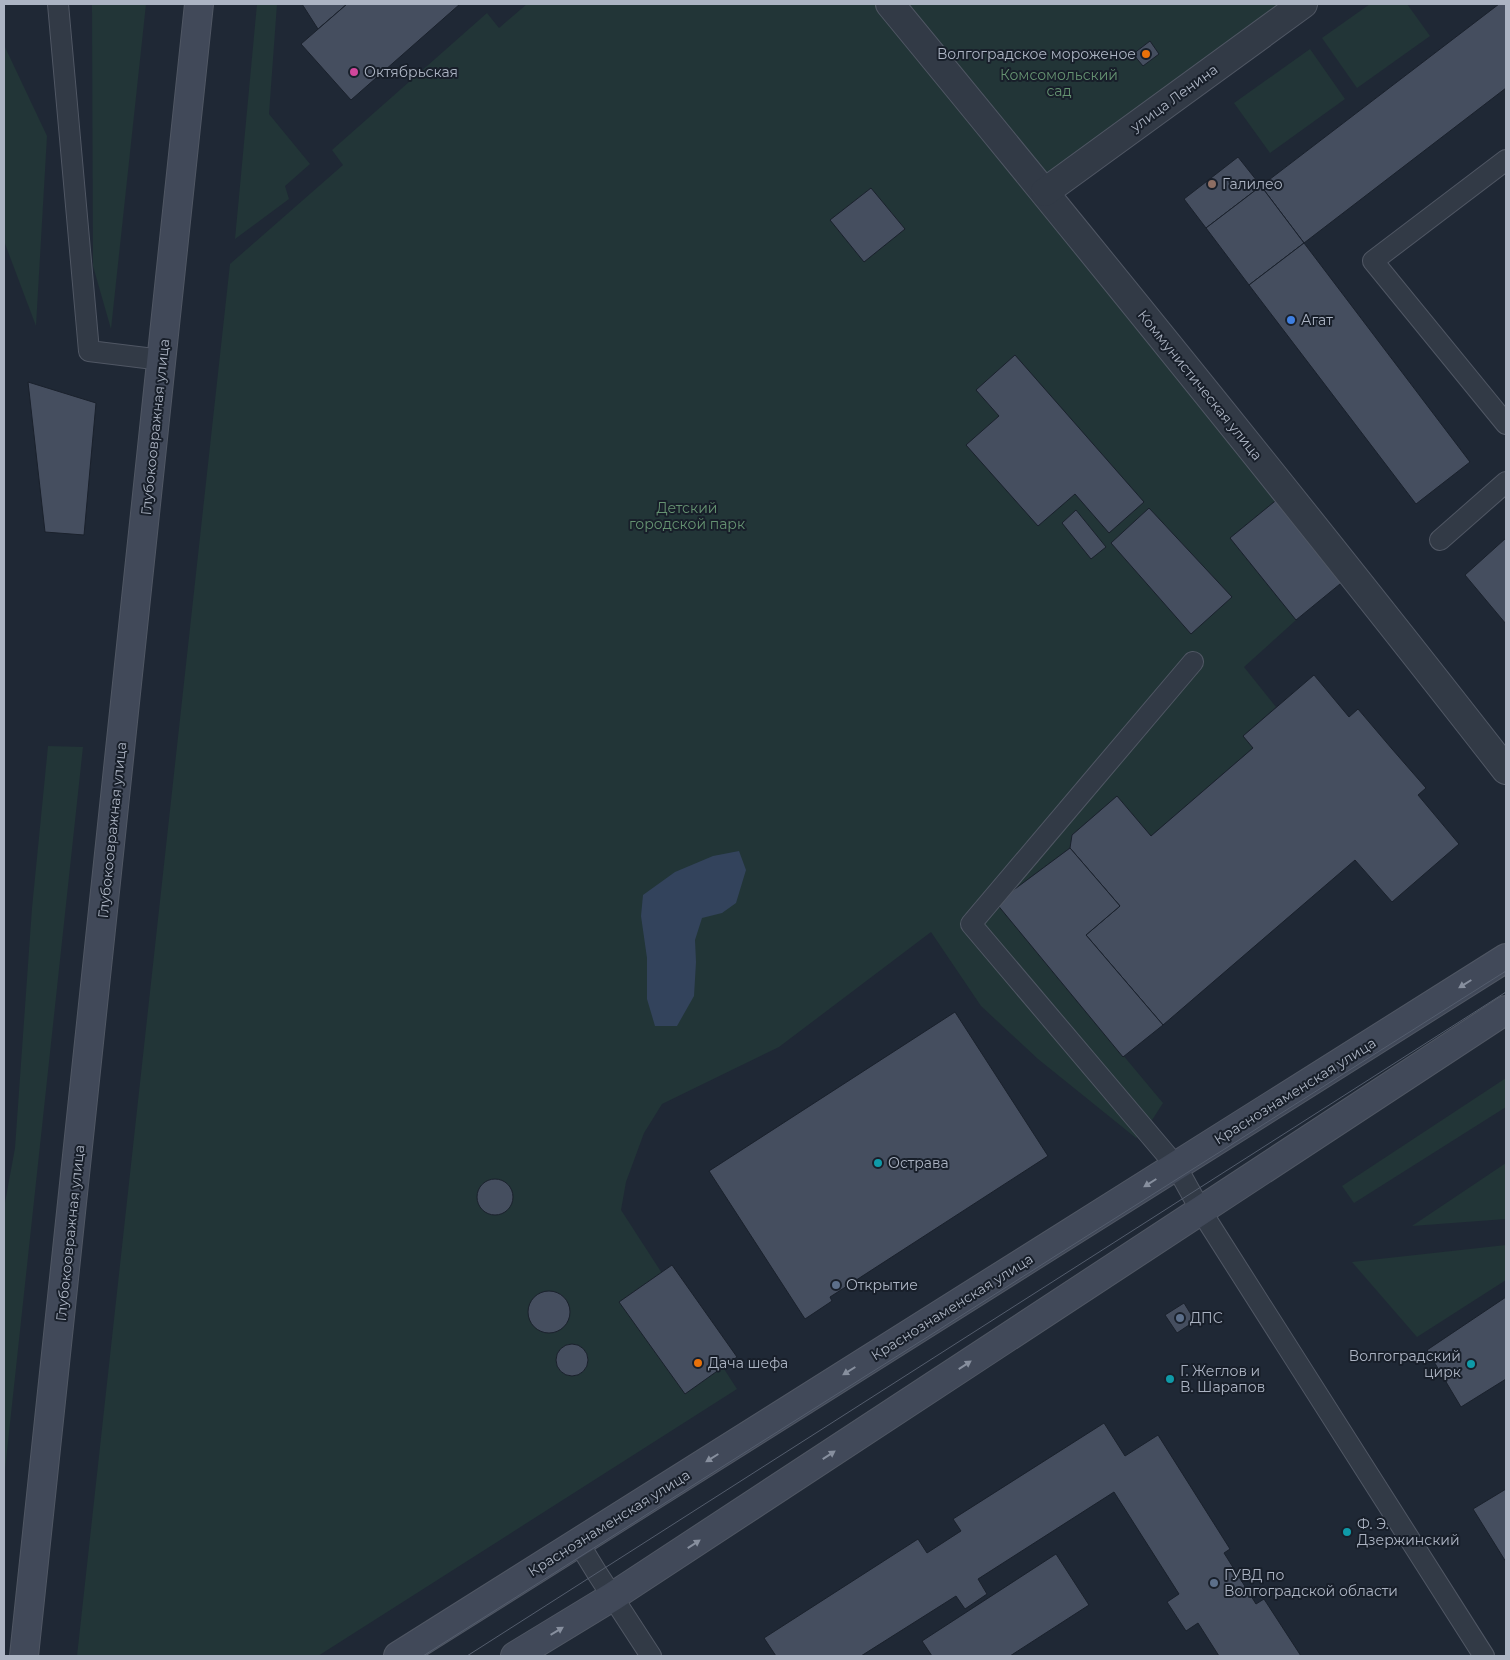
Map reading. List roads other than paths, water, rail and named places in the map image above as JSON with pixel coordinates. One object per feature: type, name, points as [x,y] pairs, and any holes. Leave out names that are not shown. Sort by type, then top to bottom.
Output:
[{"type":"main road","name":"Глубокоовражная улица","points":[[24,1656],[199,4]]},
{"type":"main road","name":"Краснознаменская улица","points":[[398,1656],[1506,958]]},
{"type":"main road","points":[[515,1656],[612,1597],[1506,1010]]},
{"type":"street","name":"Коммунистическая улица","points":[[890,4],[1045,192],[1359,582],[1506,770]]},
{"type":"street","name":"улица Ленина","points":[[1045,192],[1302,4]]},
{"type":"lane","points":[[58,4],[89,352],[162,360]]},
{"type":"lane","points":[[1506,161],[1373,261],[1506,424]]},
{"type":"lane","points":[[1440,540],[1506,482]]},
{"type":"lane","points":[[1193,662],[971,924],[1176,1166],[1201,1210],[1484,1656]]},
{"type":"lane","points":[[578,1542],[651,1656]]},
{"type":"water","points":[[739,851],[746,870],[736,903],[722,913],[702,918],[695,940],[694,996],[677,1026],[655,1026],[647,999],[647,958],[641,916],[643,895],[675,872],[713,856]]},
{"type":"tram line","points":[[423,1656],[1506,971]]},
{"type":"tram line","points":[[467,1656],[1506,992]]},
{"type":"place","name":"Волгоградское мороженое","points":[[1146,54]]},
{"type":"place","name":"Октябрьская","points":[[354,72]]},
{"type":"place","name":"Галилео","points":[[1212,184]]},
{"type":"place","name":"Агат","points":[[1291,320]]},
{"type":"place","name":"Острава","points":[[878,1163]]},
{"type":"place","name":"Открытие","points":[[836,1285]]},
{"type":"place","name":"ДПС","points":[[1180,1318]]},
{"type":"place","name":"Дача шефа","points":[[698,1363]]},
{"type":"place","name":"Волгоградский цирк","points":[[1471,1364]]},
{"type":"place","name":"Г. Жеглов и В. Шарапов","points":[[1170,1379]]},
{"type":"place","name":"Ф. Э. Дзержинский","points":[[1347,1532]]},
{"type":"place","name":"ГУВД по Волгоградской области","points":[[1214,1583]]},
{"type":"park label","name":"Комсомольский сад","points":[[1059,84]]},
{"type":"park label","name":"Детский городской парк","points":[[687,516]]}]
